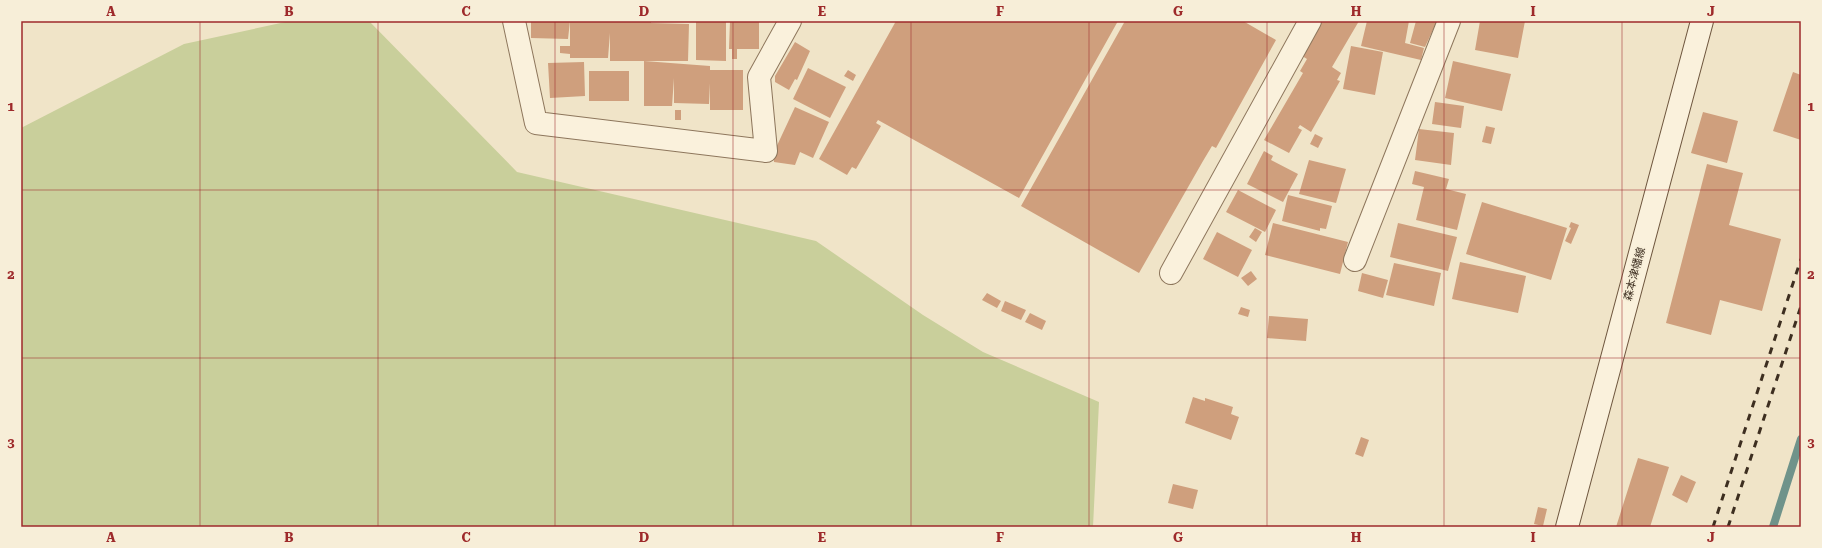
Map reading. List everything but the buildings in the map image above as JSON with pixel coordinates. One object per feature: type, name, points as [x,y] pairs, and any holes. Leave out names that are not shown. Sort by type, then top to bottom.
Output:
[{"type":"street","points":[[514,21],[536,122],[766,151],[759,77],[790,21]]},
{"type":"street","points":[[1171,273],[1310,21]]},
{"type":"street","points":[[1355,260],[1449,21]]},
{"type":"street","name":"森本津幡線","points":[[1567,527],[1702,21]]},
{"type":"green space","points":[[290,21],[369,21],[517,172],[816,241],[923,315],[983,352],[1099,402],[1093,527],[21,527],[21,128],[184,44]]},
{"type":"waterway","points":[[1773,527],[1801,439]]},
{"type":"railway","points":[[1713,527],[1801,259]]},
{"type":"railway","points":[[1728,527],[1801,306]]}]
